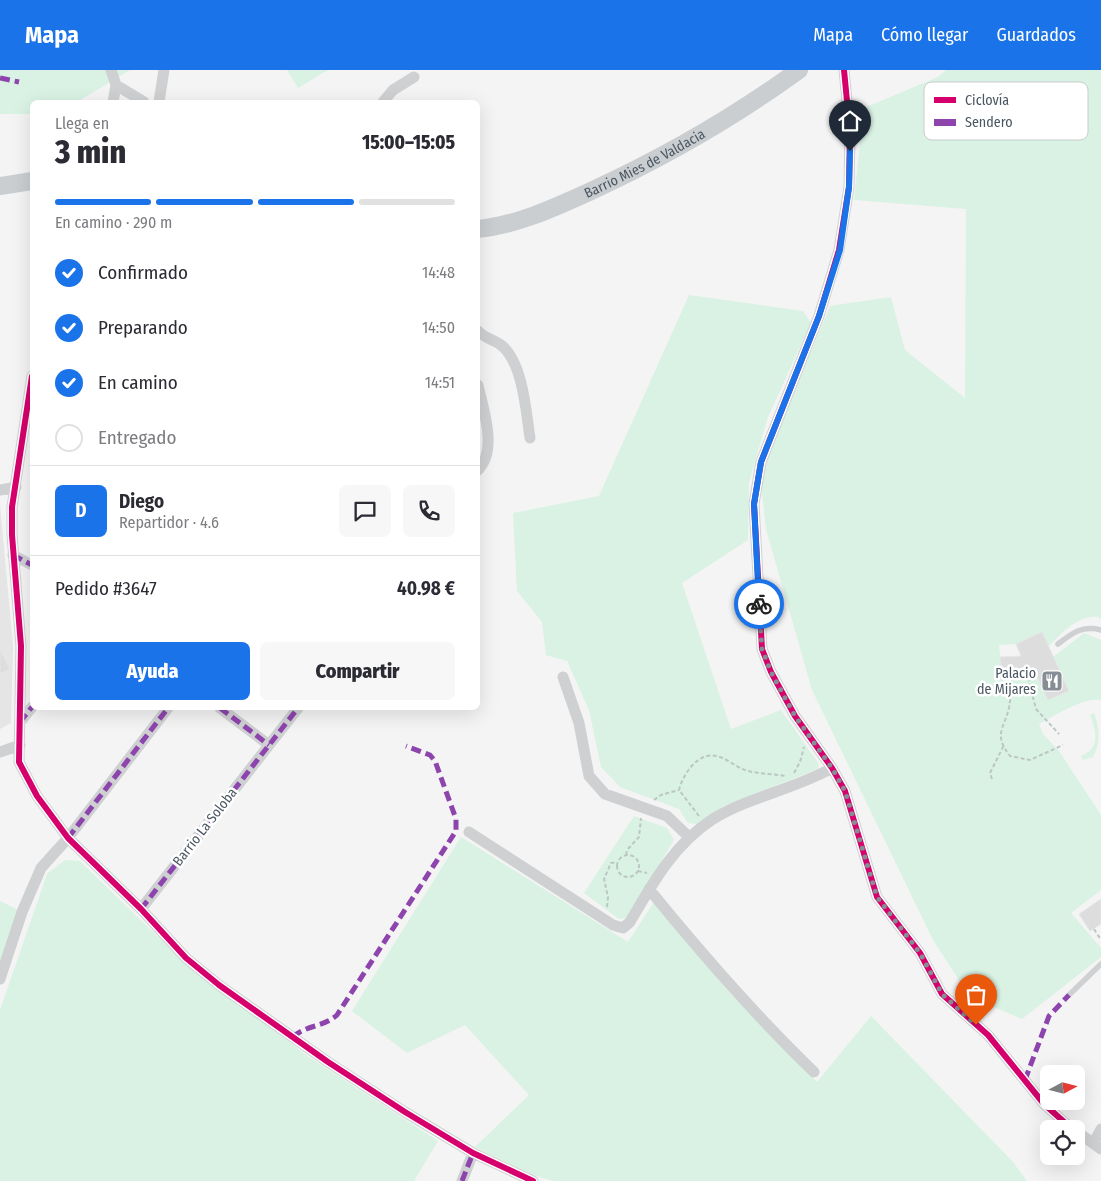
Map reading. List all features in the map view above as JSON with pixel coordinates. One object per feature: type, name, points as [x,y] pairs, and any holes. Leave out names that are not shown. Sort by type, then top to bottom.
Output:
[{"type":"main road","name":"Barrio Mies de Valdacia","points":[[480,229],[526,218],[638,170],[709,130],[800,70]]},
{"type":"main road","points":[[0,186],[30,181]]},
{"type":"street","points":[[111,70],[116,86],[114,100]]},
{"type":"street","points":[[158,100],[164,70]]},
{"type":"street","points":[[844,70],[850,132],[849,178],[840,250],[819,316],[761,462],[754,504],[762,649],[771,672],[795,716],[832,768],[845,791],[877,897],[920,953],[942,994],[988,1035],[1044,1104],[1062,1120]]},
{"type":"street","points":[[385,100],[394,90],[414,77]]},
{"type":"street","points":[[116,86],[140,100]]},
{"type":"street","points":[[480,337],[501,346],[514,362],[530,438]]},
{"type":"street","points":[[30,390],[12,507],[13,555],[21,646],[19,762],[37,796],[68,838],[141,909],[186,958],[218,985],[328,1062],[473,1153],[533,1181]]},
{"type":"street","points":[[480,396],[486,429],[487,454],[484,464],[480,468]]},
{"type":"street","points":[[0,490],[16,487]]},
{"type":"street","points":[[13,555],[30,564]]},
{"type":"street","points":[[563,677],[579,723],[589,776],[605,794],[667,816],[689,837]]},
{"type":"street","points":[[20,722],[30,710]]},
{"type":"street","points":[[0,979],[22,912],[41,868],[68,838],[166,710]]},
{"type":"street","points":[[223,710],[269,745]]},
{"type":"street","name":"Barrio La Soloba","points":[[141,909],[296,710]]},
{"type":"street","points":[[0,752],[20,745]]},
{"type":"street","points":[[469,832],[606,921],[620,928],[627,926],[668,861],[689,837],[726,813],[814,778],[832,768]]},
{"type":"street","points":[[650,889],[697,947],[768,1027],[814,1072]]},
{"type":"street","points":[[1085,1137],[1098,1145],[1101,1129]]},
{"type":"street","points":[[462,1181],[473,1153]]},
{"type":"lane","points":[[1058,644],[1081,628],[1091,627],[1101,630]]},
{"type":"lane","points":[[1069,995],[1101,964]]},
{"type":"path","points":[[1026,671],[1036,709],[1060,734]]},
{"type":"path","points":[[1012,673],[1009,710],[1001,726],[1004,745],[1010,756],[1030,760],[1063,745]]},
{"type":"path","points":[[704,826],[679,790],[682,780],[692,764],[712,756],[719,756],[748,771],[792,776],[800,762],[807,733]]},
{"type":"path","points":[[992,780],[990,773],[1004,745]]},
{"type":"path","points":[[606,921],[608,897],[604,879],[612,863],[617,862],[623,856],[630,855],[637,860],[638,870],[633,876],[625,877],[617,870],[617,862]]},
{"type":"path","points":[[1094,929],[1101,940]]},
{"type":"shaded area","points":[[0,505],[13,645],[11,723],[0,729]]},
{"type":"green space","points":[[0,70],[130,70],[80,100],[30,100],[30,114],[0,114]]},
{"type":"green space","points":[[287,70],[328,70],[298,88]]},
{"type":"green space","points":[[946,70],[1101,70],[1101,620],[1099,617],[1091,617],[1077,621],[1048,647],[1042,632],[1016,644],[999,645],[1002,674],[1033,668],[1048,700],[1069,691],[1053,657],[1084,633],[1101,640],[1101,700],[1087,701],[1079,704],[1039,724],[1043,734],[1059,751],[1101,815],[1101,890],[1071,913],[1101,948],[1101,957],[1022,1019],[970,997],[933,940],[812,690],[766,529],[761,484],[770,450],[830,306],[891,297],[905,350],[965,398],[966,209],[854,200],[860,143],[856,125],[859,110],[924,83],[924,140],[1088,140],[1088,82],[926,82],[938,77]]},
{"type":"green space","points":[[689,295],[803,311],[811,323],[768,417],[749,482],[748,540],[682,583],[731,729],[781,710],[819,764],[818,769],[724,806],[696,824],[688,823],[679,809],[620,787],[601,767],[589,710],[567,661],[546,655],[542,622],[517,591],[513,513],[599,496]]},
{"type":"green space","points":[[1094,713],[1098,725],[1097,746],[1093,757],[1083,760],[1081,756],[1087,753],[1094,745],[1095,734],[1090,715]]},
{"type":"green space","points":[[634,816],[667,828],[674,840],[627,918],[619,919],[584,893]]},
{"type":"green space","points":[[461,837],[628,942],[654,902],[730,993],[817,1082],[871,1016],[1013,1162],[1027,1181],[553,1181],[533,1175],[475,1147],[529,1095],[465,1025],[407,1053],[352,1011]]},
{"type":"green space","points":[[65,860],[80,861],[184,962],[309,1057],[438,1141],[414,1181],[0,1181],[0,1010],[47,874]]},
{"type":"green space","points":[[0,901],[22,912],[0,979]]},
{"type":"building","name":"Palacio de Mijares","points":[[1042,632],[1069,691],[1048,700],[1034,670],[1002,674],[1000,657],[1021,656],[1016,644]]},
{"type":"building","points":[[0,649],[10,669],[0,674]]},
{"type":"building","points":[[1101,899],[1101,924],[1090,931],[1079,914]]},
{"type":"marked path","points":[[0,78],[19,82]]},
{"type":"marked path","points":[[13,555],[30,564]]},
{"type":"marked path","points":[[20,722],[30,710]]},
{"type":"marked path","points":[[68,838],[166,710]]},
{"type":"marked path","points":[[223,710],[269,745]]},
{"type":"marked path","points":[[141,909],[296,710]]},
{"type":"marked path","points":[[293,1037],[337,1015],[456,831],[456,819],[435,761],[430,755],[406,746]]},
{"type":"marked path","points":[[1025,1080],[1049,1016],[1069,995]]},
{"type":"marked path","points":[[462,1181],[473,1153]]},
{"type":"cycle path","points":[[844,70],[850,132],[849,187],[839,250],[819,316],[761,462],[754,504],[762,649],[771,672],[795,716],[832,768],[845,791],[877,897],[920,953],[942,994],[988,1035],[1044,1104],[1062,1120]]},
{"type":"cycle path","points":[[30,389],[12,507],[12,535],[21,646],[19,762],[37,796],[68,838],[141,909],[186,958],[219,985],[328,1062],[405,1112],[473,1153],[533,1181]]},
{"type":"way so far","points":[[759,604],[762,649],[771,672],[795,716],[832,768],[845,791],[877,897],[920,953],[942,994],[976,1025]]},
{"type":"place","name":"Palacio de Mijares","points":[[1052,681]]},
{"type":"route","points":[[759,604],[754,504],[761,462],[819,316],[840,250],[849,187],[850,151]]}]
